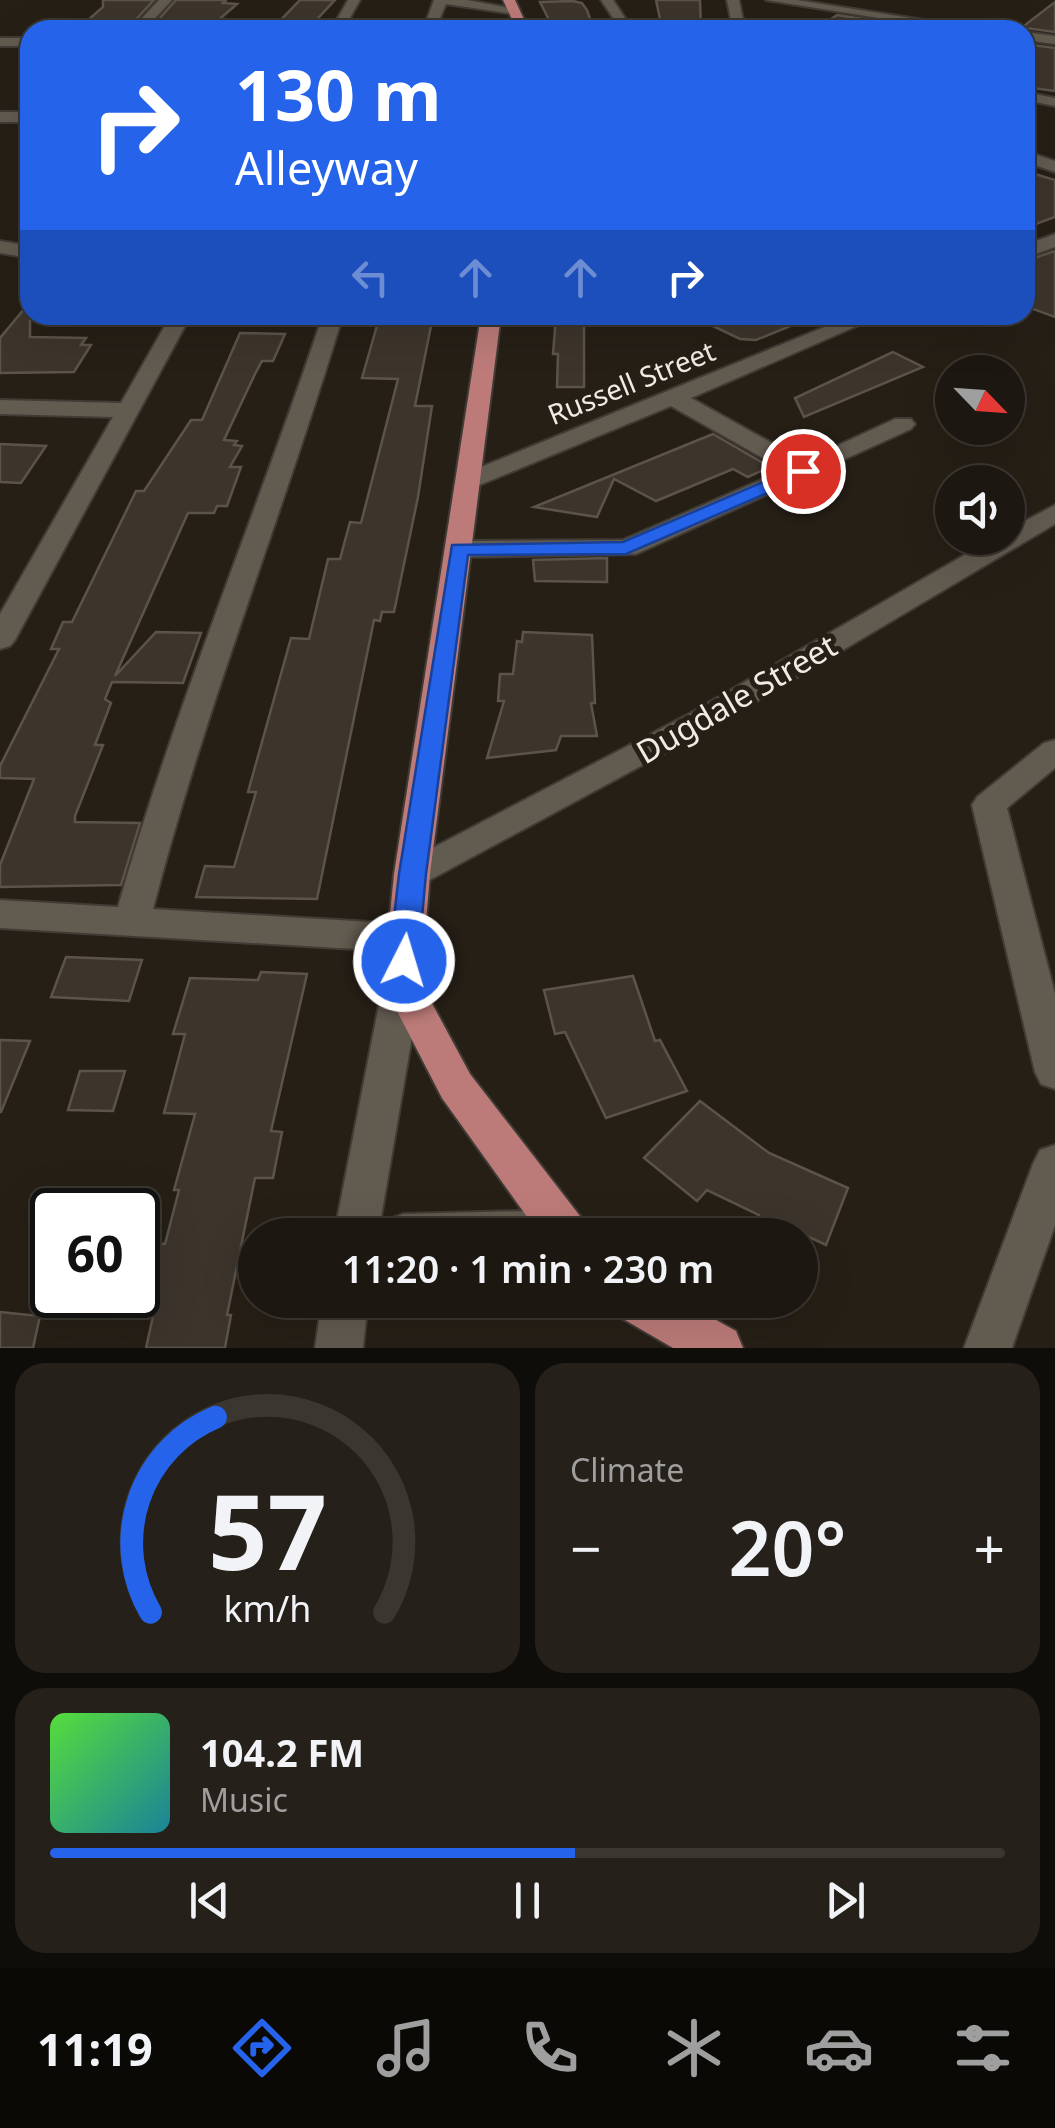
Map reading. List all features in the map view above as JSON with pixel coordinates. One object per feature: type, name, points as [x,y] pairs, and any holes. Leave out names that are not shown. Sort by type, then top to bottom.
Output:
[{"type":"main road","points":[[490,325],[412,874],[402,984],[456,1086],[554,1218]]},
{"type":"main road","points":[[666,1318],[719,1348]]},
{"type":"street","points":[[147,20],[166,0]]},
{"type":"street","points":[[441,0],[512,5]]},
{"type":"street","points":[[772,0],[900,20]]},
{"type":"street","points":[[836,9],[837,20]]},
{"type":"street","points":[[0,640],[175,325]]},
{"type":"street","points":[[131,924],[168,788],[283,473],[330,325]]},
{"type":"street","name":"Russell Street","points":[[468,481],[848,325]]},
{"type":"street","points":[[673,397],[803,471]]},
{"type":"street","points":[[0,408],[128,410]]},
{"type":"street","points":[[459,549],[626,548],[904,424]]},
{"type":"street","name":"Dugdale Street","points":[[412,874],[702,720],[1055,513]]},
{"type":"street","points":[[1055,751],[990,804],[1055,1072]]},
{"type":"street","points":[[0,914],[405,938]]},
{"type":"street","points":[[359,1218],[402,984]]},
{"type":"street","points":[[988,1348],[1055,1164]]},
{"type":"street","points":[[339,1348],[342,1318]]},
{"type":"building","points":[[103,0],[154,0],[135,20],[88,20],[103,7]]},
{"type":"building","points":[[176,0],[226,0],[223,3],[237,4],[219,20],[158,20]]},
{"type":"building","points":[[300,0],[335,0],[316,20],[281,20]]},
{"type":"building","points":[[656,0],[700,0],[701,20],[660,20]]},
{"type":"building","points":[[540,2],[582,3],[590,20],[549,20]]},
{"type":"building","points":[[1055,2],[1055,32],[1035,29],[1035,20],[1032,20]]},
{"type":"building","points":[[837,15],[869,20],[830,20]]},
{"type":"building","points":[[1035,45],[1055,48],[1055,91],[1035,88]]},
{"type":"building","points":[[1035,174],[1055,180],[1055,217],[1035,224]]},
{"type":"building","points":[[1055,251],[1055,317],[1035,310],[1035,258]]},
{"type":"building","points":[[20,314],[20,325],[30,325],[30,337],[86,338],[81,345],[91,345],[74,372],[0,373],[0,338]]},
{"type":"building","points":[[377,325],[431,325],[415,406],[432,406],[418,497],[394,612],[382,612],[380,621],[374,620],[317,899],[196,897],[205,866],[234,867],[256,792],[248,792],[291,638],[309,639],[328,559],[340,559],[350,522],[361,523],[398,379],[362,378]]},
{"type":"building","points":[[555,325],[584,325],[584,387],[557,387],[558,354],[553,354]]},
{"type":"building","points":[[711,325],[793,325],[756,340],[740,339]]},
{"type":"building","points":[[240,333],[285,334],[273,361],[262,361],[224,440],[237,441],[234,445],[242,446],[230,467],[241,467],[227,506],[217,506],[214,513],[188,513],[115,676],[156,632],[201,633],[183,683],[112,682],[105,699],[111,703],[95,745],[103,745],[75,816],[75,822],[140,823],[121,885],[0,887],[0,865],[34,779],[0,778],[0,766],[59,649],[51,649],[63,622],[72,622],[136,491],[144,491],[191,420],[202,420]]},
{"type":"building","points":[[893,352],[923,367],[804,417],[795,398]]},
{"type":"building","points":[[713,434],[770,467],[748,477],[733,469],[656,501],[614,479],[597,517],[534,507]]},
{"type":"building","points":[[0,444],[46,446],[21,483],[0,482]]},
{"type":"building","points":[[607,558],[607,582],[535,581],[533,560]]},
{"type":"building","points":[[523,632],[592,635],[595,703],[591,703],[597,736],[561,736],[556,750],[487,758],[504,701],[498,701],[500,674],[513,674],[517,641],[522,642]]},
{"type":"building","points":[[66,957],[142,960],[129,1001],[51,997]]},
{"type":"building","points":[[261,972],[307,974],[271,1131],[282,1132],[273,1178],[255,1178],[247,1218],[238,1218],[238,1261],[225,1348],[146,1348],[153,1318],[160,1318],[160,1244],[165,1244],[179,1190],[174,1190],[195,1114],[164,1113],[185,1034],[173,1034],[190,978],[258,980]]},
{"type":"building","points":[[633,976],[655,1041],[660,1040],[687,1091],[606,1118],[565,1032],[555,1034],[544,990]]},
{"type":"building","points":[[0,1040],[30,1041],[1,1112],[0,1112]]},
{"type":"building","points":[[80,1071],[125,1071],[113,1111],[68,1110]]},
{"type":"building","points":[[700,1101],[769,1153],[848,1188],[826,1245],[818,1241],[818,1218],[758,1218],[759,1215],[707,1190],[697,1201],[644,1158]]},
{"type":"building","points":[[0,1312],[40,1318],[33,1348],[0,1348]]},
{"type":"route","points":[[404,961],[412,874],[459,549],[626,548],[803,471]]}]
